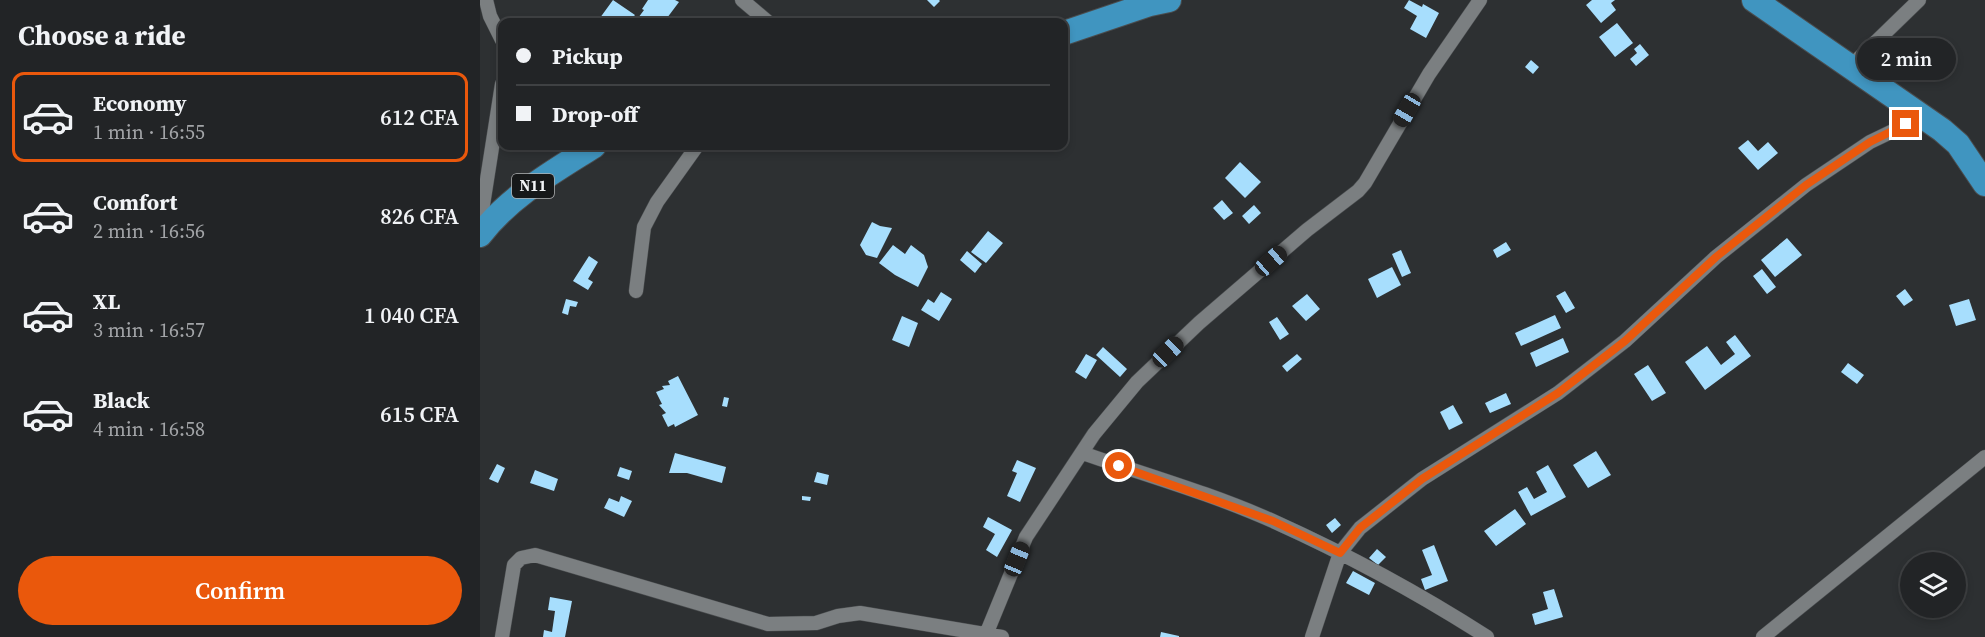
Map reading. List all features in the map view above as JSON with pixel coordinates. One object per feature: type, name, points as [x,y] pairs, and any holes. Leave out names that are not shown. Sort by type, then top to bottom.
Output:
[{"type":"highway","points":[[1068,32],[1150,4],[1169,0]]},
{"type":"highway","points":[[1754,0],[1924,116],[1958,144],[1985,184]]},
{"type":"highway","name":"N11","points":[[480,235],[495,216],[523,192],[588,150]]},
{"type":"street","points":[[486,0],[490,16],[498,32]]},
{"type":"street","points":[[742,0],[763,18]]},
{"type":"street","points":[[985,636],[1026,537],[1094,434],[1137,382],[1191,330],[1307,230],[1358,191],[1365,183],[1429,74],[1480,0]]},
{"type":"street","points":[[1851,66],[1919,0]]},
{"type":"street","points":[[480,224],[498,109]]},
{"type":"street","points":[[1312,637],[1340,553],[1360,528],[1422,479],[1558,393],[1625,341],[1716,257],[1806,185],[1870,142],[1924,116]]},
{"type":"street","points":[[636,291],[644,227],[657,202],[694,150]]},
{"type":"street","points":[[1082,453],[1175,484],[1273,521],[1340,553],[1487,637]]},
{"type":"street","points":[[1763,637],[1985,458]]},
{"type":"street","points":[[502,637],[514,565],[521,558],[535,555],[768,624],[816,623],[838,616],[860,613],[985,636],[1002,637]]},
{"type":"building","points":[[613,0],[635,15],[632,18],[600,18]]},
{"type":"building","points":[[648,0],[679,2],[667,18],[638,18],[644,10],[642,9]]},
{"type":"building","points":[[927,0],[939,0],[940,1],[934,7]]},
{"type":"building","points":[[1409,0],[1422,7],[1423,4],[1439,13],[1426,38],[1410,29],[1417,16],[1404,8]]},
{"type":"building","points":[[1592,0],[1615,0],[1611,3],[1616,10],[1601,23],[1586,5]]},
{"type":"building","points":[[1617,23],[1633,43],[1615,57],[1599,37]]},
{"type":"building","points":[[1640,44],[1649,55],[1636,66],[1630,59],[1637,53],[1634,49]]},
{"type":"building","points":[[1531,60],[1539,67],[1533,74],[1525,67]]},
{"type":"building","points":[[1748,140],[1758,151],[1768,142],[1778,153],[1758,170],[1738,148]]},
{"type":"building","points":[[1240,162],[1261,182],[1245,198],[1225,178]]},
{"type":"building","points":[[1222,200],[1233,213],[1224,220],[1213,208]]},
{"type":"building","points":[[1254,205],[1261,213],[1249,224],[1242,216]]},
{"type":"building","points":[[872,222],[892,228],[877,258],[866,255],[860,245]]},
{"type":"building","points":[[988,231],[1003,243],[986,263],[971,252]]},
{"type":"building","points":[[1787,238],[1802,255],[1775,277],[1761,260]]},
{"type":"building","points":[[1506,242],[1511,250],[1497,258],[1493,250]]},
{"type":"building","points":[[893,245],[905,254],[911,245],[924,255],[928,267],[918,287],[895,275],[879,263]]},
{"type":"building","points":[[1401,250],[1411,273],[1402,277],[1392,254]]},
{"type":"building","points":[[967,251],[982,264],[975,273],[960,260]]},
{"type":"building","points":[[589,256],[598,262],[588,279],[593,282],[588,290],[573,281]]},
{"type":"building","points":[[1392,267],[1401,285],[1377,298],[1368,279]]},
{"type":"building","points":[[1762,269],[1776,287],[1767,294],[1753,276]]},
{"type":"building","points":[[1905,289],[1913,300],[1904,306],[1896,296]]},
{"type":"building","points":[[1565,291],[1575,308],[1566,313],[1556,296]]},
{"type":"building","points":[[941,292],[952,299],[939,321],[921,310],[928,299],[934,303]]},
{"type":"building","points":[[1307,294],[1320,309],[1306,321],[1292,306]]},
{"type":"building","points":[[566,299],[578,302],[576,307],[570,306],[568,315],[562,313]]},
{"type":"building","points":[[1969,299],[1976,320],[1956,326],[1949,305]]},
{"type":"building","points":[[1555,315],[1561,328],[1521,346],[1515,333]]},
{"type":"building","points":[[902,316],[918,323],[909,347],[892,340]]},
{"type":"building","points":[[1277,317],[1289,334],[1280,340],[1269,322]]},
{"type":"building","points":[[1735,335],[1751,356],[1705,390],[1685,362],[1707,346],[1721,365],[1735,354],[1726,342]]},
{"type":"building","points":[[1563,338],[1569,352],[1536,367],[1530,353]]},
{"type":"building","points":[[1103,347],[1127,369],[1120,377],[1096,355]]},
{"type":"building","points":[[1086,354],[1097,360],[1086,379],[1075,372]]},
{"type":"building","points":[[1297,354],[1302,359],[1287,372],[1282,366]]},
{"type":"building","points":[[1848,363],[1864,375],[1857,384],[1841,372]]},
{"type":"building","points":[[1648,365],[1666,393],[1652,401],[1634,374]]},
{"type":"building","points":[[678,376],[698,415],[675,427],[674,424],[668,427],[662,415],[666,413],[659,405],[662,404],[656,392],[664,389],[662,386],[670,385],[668,381]]},
{"type":"building","points":[[1506,393],[1511,404],[1490,413],[1485,403]]},
{"type":"building","points":[[724,397],[729,398],[727,407],[722,406]]},
{"type":"building","points":[[1453,405],[1463,423],[1449,430],[1440,412]]},
{"type":"building","points":[[1596,451],[1611,475],[1588,488],[1573,465]]},
{"type":"building","points":[[675,453],[726,467],[722,483],[687,473],[669,473]]},
{"type":"building","points":[[1017,460],[1036,468],[1020,502],[1007,496],[1017,473],[1012,471]]},
{"type":"building","points":[[497,464],[505,468],[498,483],[489,479]]},
{"type":"building","points":[[1548,465],[1566,497],[1531,516],[1518,492],[1527,487],[1534,499],[1547,492],[1536,472]]},
{"type":"building","points":[[620,467],[632,471],[629,480],[617,476]]},
{"type":"building","points":[[535,470],[558,479],[554,491],[530,483]]},
{"type":"building","points":[[817,472],[829,475],[827,485],[814,482]]},
{"type":"building","points":[[621,496],[632,501],[624,517],[604,508],[609,498],[619,502]]},
{"type":"building","points":[[802,496],[811,497],[810,501],[802,500]]},
{"type":"building","points":[[1515,509],[1526,524],[1496,546],[1484,531]]},
{"type":"building","points":[[988,517],[1012,530],[997,557],[986,550],[995,534],[983,527]]},
{"type":"building","points":[[1335,518],[1341,525],[1332,533],[1326,525]]},
{"type":"building","points":[[1434,545],[1448,581],[1425,590],[1421,579],[1432,575],[1422,550]]},
{"type":"building","points":[[1377,549],[1386,557],[1378,565],[1369,558]]},
{"type":"building","points":[[1353,571],[1375,583],[1369,595],[1346,583]]},
{"type":"building","points":[[1554,589],[1563,617],[1535,625],[1532,614],[1548,609],[1543,592]]},
{"type":"building","points":[[550,597],[572,601],[565,637],[543,637],[544,630],[552,632],[555,611],[548,610]]},
{"type":"building","points":[[1161,632],[1179,636],[1179,637],[1160,637]]},
{"type":"route","points":[[1119,466],[1175,484],[1273,521],[1340,553],[1360,528],[1422,479],[1558,393],[1625,341],[1716,257],[1806,185],[1870,142],[1906,124]]}]
